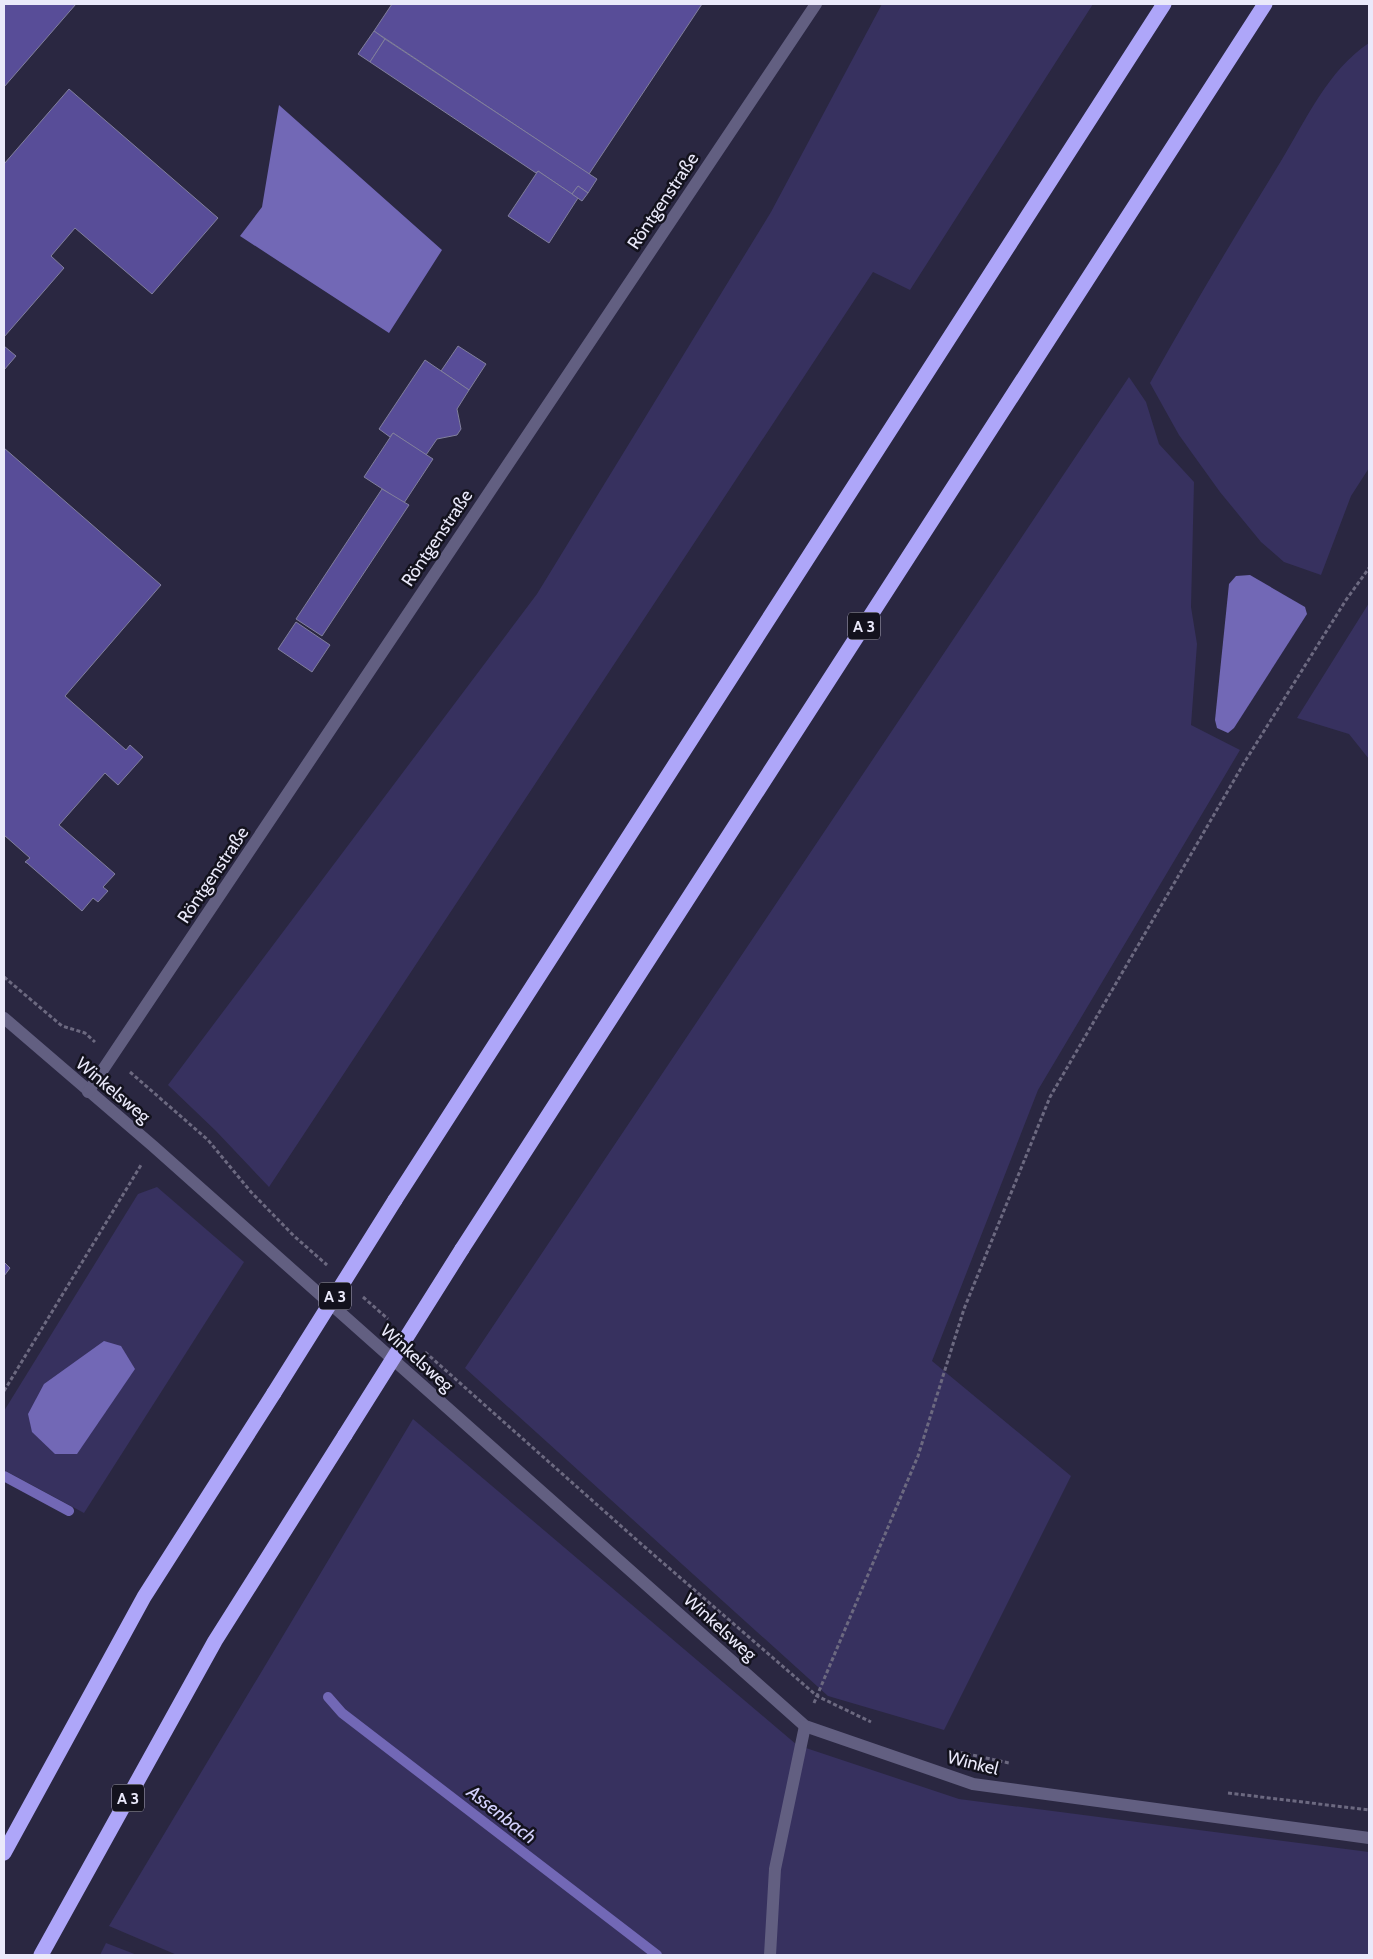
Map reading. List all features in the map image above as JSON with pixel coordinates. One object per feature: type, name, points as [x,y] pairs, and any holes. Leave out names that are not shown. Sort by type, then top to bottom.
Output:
[{"type":"highway","name":"A 3","points":[[4,1853],[144,1598],[395,1200],[1164,4]]},
{"type":"highway","name":"A 3","points":[[41,1955],[214,1641],[462,1249],[1265,4]]},
{"type":"street","name":"Röntgenstraße","points":[[88,1092],[816,4]]},
{"type":"street","name":"Winkelsweg","points":[[4,1018],[153,1146],[805,1726]]},
{"type":"street","name":"Winkel","points":[[805,1726],[973,1784],[1369,1838]]},
{"type":"street","points":[[770,1955],[775,1869],[805,1726]]},
{"type":"path","points":[[805,1726],[918,1456],[964,1309],[1050,1097],[1244,763],[1346,600],[1369,568]]},
{"type":"path","points":[[4,977],[62,1026],[85,1033],[208,1140],[250,1192],[294,1236],[331,1268]]},
{"type":"path","points":[[4,1391],[153,1146]]},
{"type":"path","points":[[360,1294],[390,1320]]},
{"type":"path","points":[[419,1346],[639,1542],[818,1696],[876,1725]]},
{"type":"path","points":[[948,1749],[1014,1764]]},
{"type":"path","points":[[1227,1793],[1369,1810]]},
{"type":"shaded area","points":[[882,4],[1093,4],[910,290],[873,272],[269,1187],[216,1131],[168,1085],[537,594],[771,212]]},
{"type":"shaded area","points":[[1369,43],[1369,468],[1351,496],[1321,575],[1284,562],[1261,542],[1220,492],[1179,435],[1150,383],[1214,271],[1319,97],[1341,67]]},
{"type":"shaded area","points":[[279,105],[442,250],[389,333],[240,236],[262,207]]},
{"type":"shaded area","points":[[1129,377],[1146,402],[1159,444],[1194,482],[1191,607],[1197,644],[1191,725],[1240,750],[1038,1090],[932,1361],[1071,1476],[944,1730],[828,1696],[465,1368]]},
{"type":"shaded area","points":[[1250,575],[1305,607],[1307,614],[1234,728],[1228,733],[1217,728],[1215,720],[1229,584],[1236,576]]},
{"type":"shaded area","points":[[1369,603],[1369,759],[1349,734],[1297,718]]},
{"type":"shaded area","points":[[157,1187],[244,1262],[84,1513],[4,1470],[4,1411],[138,1194]]},
{"type":"shaded area","points":[[104,1341],[121,1346],[135,1369],[77,1454],[55,1454],[32,1432],[28,1414],[44,1384]]},
{"type":"shaded area","points":[[413,1419],[797,1745],[959,1799],[1369,1852],[1369,1955],[177,1955],[109,1926]]},
{"type":"shaded area","points":[[106,1943],[137,1955],[100,1955]]},
{"type":"building","points":[[4,4],[76,4],[4,87]]},
{"type":"building","points":[[392,4],[702,4],[589,174],[374,31]]},
{"type":"building","points":[[374,31],[385,39],[370,62],[358,54]]},
{"type":"building","points":[[385,39],[597,179],[588,193],[578,186],[572,194],[538,171],[536,173],[370,62]]},
{"type":"building","points":[[69,89],[218,218],[152,294],[75,228],[51,256],[64,268],[4,337],[4,164]]},
{"type":"building","points":[[538,171],[578,198],[549,243],[508,216]]},
{"type":"building","points":[[578,186],[588,193],[582,201],[572,194]]},
{"type":"building","points":[[4,346],[16,356],[4,370]]},
{"type":"building","points":[[458,346],[486,364],[469,390],[441,371]]},
{"type":"building","points":[[425,360],[469,390],[457,409],[461,429],[457,435],[437,439],[426,455],[393,433],[390,437],[379,429]]},
{"type":"building","points":[[393,433],[433,459],[404,503],[364,477]]},
{"type":"building","points":[[4,448],[161,585],[65,696],[126,750],[130,745],[143,757],[118,785],[105,773],[59,825],[115,874],[103,887],[108,891],[98,902],[93,898],[82,911],[25,862],[30,858],[4,835]]},
{"type":"building","points":[[382,489],[409,505],[322,636],[296,619]]},
{"type":"building","points":[[296,622],[330,645],[312,672],[278,649]]},
{"type":"building","points":[[4,1262],[10,1268],[4,1276]]},
{"type":"waterway","name":"Assenbach","points":[[4,1476],[69,1511]]},
{"type":"waterway","name":"Assenbach","points":[[328,1697],[342,1713],[657,1955]]}]
